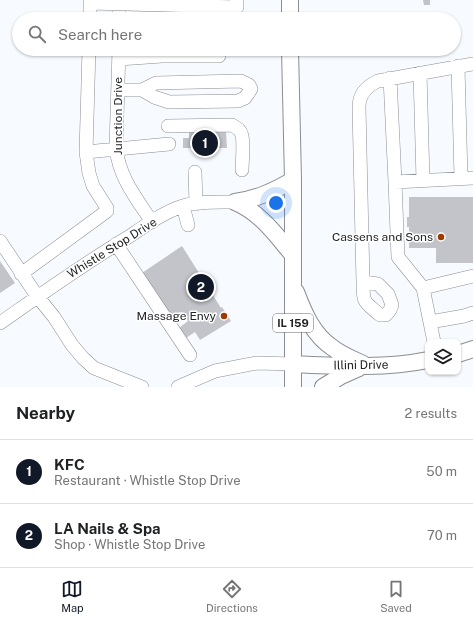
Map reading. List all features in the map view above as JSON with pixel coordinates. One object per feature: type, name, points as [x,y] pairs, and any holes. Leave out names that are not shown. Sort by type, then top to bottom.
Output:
[{"type":"main road","points":[[290,0],[290,12]]},
{"type":"main road","name":"IL 159","points":[[290,56],[293,364]]},
{"type":"main road","name":"Whistle Stop Drive","points":[[235,202],[251,200],[269,193],[292,180]]},
{"type":"main road","points":[[235,202],[245,206],[262,220],[293,255]]},
{"type":"main road","points":[[293,283],[303,309],[321,339],[333,349],[366,365]]},
{"type":"main road","points":[[461,353],[473,349]]},
{"type":"main road","name":"Illini Drive","points":[[293,364],[389,365],[425,360]]},
{"type":"main road","points":[[293,364],[293,387]]},
{"type":"main road","points":[[323,387],[366,365]]},
{"type":"street","points":[[90,12],[90,1],[151,2],[237,7],[237,0]]},
{"type":"street","points":[[119,1],[119,12]]},
{"type":"street","points":[[21,274],[107,211],[107,208],[93,186],[89,173],[86,152],[89,56]]},
{"type":"street","name":"Junction Drive","points":[[119,56],[116,148],[122,174],[152,222]]},
{"type":"street","points":[[362,282],[359,103],[361,96],[369,86],[378,81],[473,64]]},
{"type":"street","points":[[395,182],[467,178],[458,66]]},
{"type":"street","points":[[420,73],[423,180]]},
{"type":"street","points":[[390,78],[398,257],[423,288],[433,339]]},
{"type":"street","points":[[118,90],[142,90],[156,83],[241,81],[249,85],[251,89],[245,98],[238,102],[169,102],[161,100],[142,90]]},
{"type":"street","points":[[168,126],[236,127],[242,135],[242,170]]},
{"type":"street","points":[[86,152],[169,144]]},
{"type":"street","points":[[195,172],[196,204]]},
{"type":"street","name":"Whistle Stop Drive","points":[[0,323],[37,296],[116,244],[152,222],[183,206],[235,202]]},
{"type":"street","points":[[183,206],[188,225]]},
{"type":"street","points":[[0,241],[21,274],[83,358],[94,368],[142,387]]},
{"type":"street","points":[[116,244],[190,355]]},
{"type":"street","points":[[423,288],[473,276]]},
{"type":"street","points":[[430,322],[464,316],[473,312]]},
{"type":"street","points":[[178,387],[215,371],[257,363],[293,364]]},
{"type":"building","points":[[423,0],[430,0],[430,5],[424,5]]},
{"type":"building","points":[[211,130],[211,132],[226,132],[227,148],[183,148],[183,138],[189,138],[189,132]]},
{"type":"building","name":"Cassens and Sons","points":[[409,197],[473,197],[473,263],[436,263],[436,248],[409,248],[409,227],[407,227],[407,217],[409,217]]},
{"type":"building","points":[[182,246],[221,308],[222,307],[231,321],[200,340],[195,332],[186,338],[179,328],[188,321],[182,312],[172,318],[142,273]]},
{"type":"building","points":[[0,261],[15,283],[0,293]]},
{"type":"place","name":"KFC","points":[[205,143]]},
{"type":"place","name":"Cassens and Sons","points":[[441,237]]},
{"type":"place","name":"LA Nails & Spa","points":[[201,287]]},
{"type":"place","name":"Massage Envy","points":[[224,316]]}]
